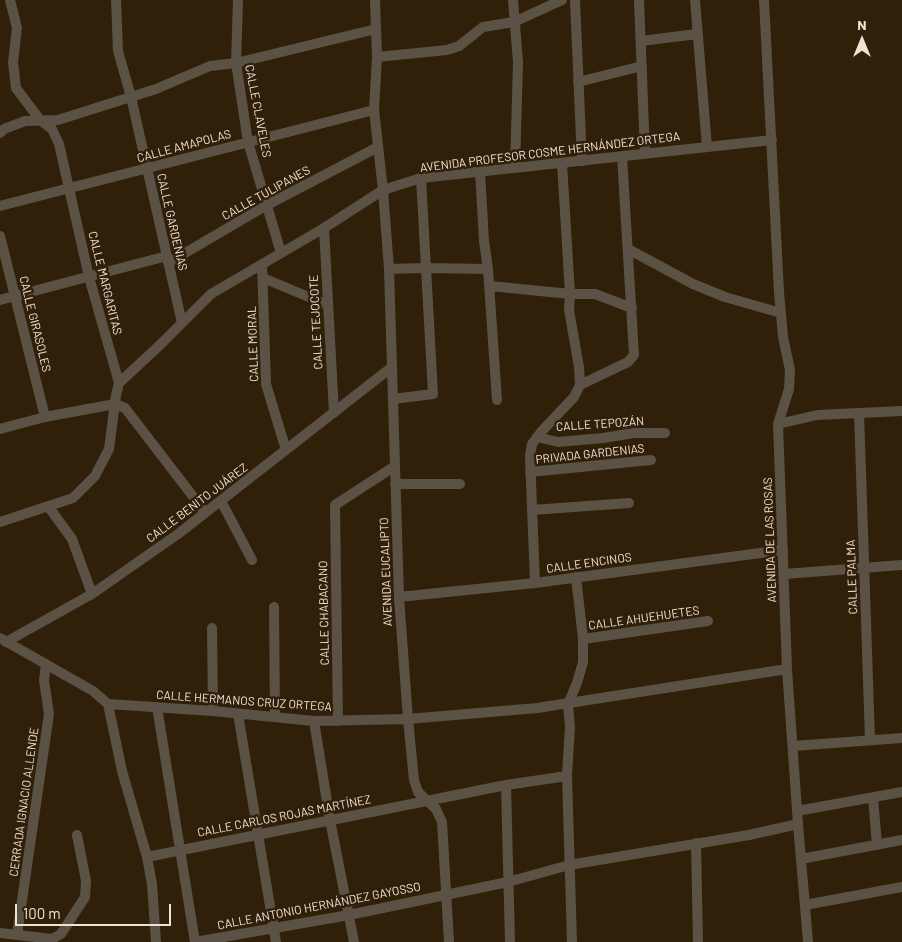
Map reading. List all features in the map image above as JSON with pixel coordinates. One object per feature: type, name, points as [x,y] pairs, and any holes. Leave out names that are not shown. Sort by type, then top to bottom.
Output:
[{"type":"street","name":"CALLE MARGARITAS","points":[[10,0],[17,28],[13,62],[16,88],[40,120],[52,129],[59,144],[89,277],[119,383]]},
{"type":"street","name":"CALLE GARDENIAS","points":[[116,0],[118,51],[131,97],[182,323]]},
{"type":"street","name":"CALLE CLAVELES","points":[[238,0],[236,63],[248,142],[281,253]]},
{"type":"street","name":"AVENIDA EUCALIPTO","points":[[375,0],[377,57],[374,110],[383,190],[388,269],[399,597],[408,719],[414,780],[418,792],[436,809],[442,822],[449,942]]},
{"type":"street","points":[[513,0],[518,62],[516,168]]},
{"type":"street","points":[[377,57],[447,50],[459,46],[483,28],[514,22],[562,0]]},
{"type":"street","points":[[575,0],[582,161]]},
{"type":"street","points":[[639,0],[645,154]]},
{"type":"street","points":[[695,0],[707,147]]},
{"type":"street","name":"AVENIDA DE LAS ROSAS","points":[[764,0],[781,313],[783,337],[790,370],[789,389],[778,424],[787,669],[808,942]]},
{"type":"street","points":[[0,133],[4,129],[25,121],[58,120],[131,97],[156,89],[210,66],[236,63],[376,29]]},
{"type":"street","points":[[641,41],[697,34]]},
{"type":"street","points":[[578,82],[642,66]]},
{"type":"street","name":"CALLE AMAPOLAS","points":[[0,206],[374,110]]},
{"type":"street","name":"AVENIDA PROFESOR COSME HERNÁNDEZ ORTEGA","points":[[119,383],[211,294],[324,228],[383,190],[421,178],[772,140]]},
{"type":"street","name":"CALLE TULIPANES","points":[[0,300],[15,294],[168,259],[378,147]]},
{"type":"street","points":[[580,385],[628,362],[634,355],[622,156]]},
{"type":"street","points":[[535,583],[530,472],[532,444],[574,397],[580,385],[579,367],[569,310],[570,294],[562,163]]},
{"type":"street","points":[[480,172],[498,400]]},
{"type":"street","points":[[393,400],[433,394],[421,178]]},
{"type":"street","name":"CALLE TEJOCOTE","points":[[324,228],[334,413]]},
{"type":"street","name":"CALLE GIRASOLES","points":[[0,236],[45,417]]},
{"type":"street","points":[[628,249],[693,284],[725,297],[781,313]]},
{"type":"street","name":"CALLE MORAL","points":[[262,264],[266,384],[286,450]]},
{"type":"street","points":[[388,269],[488,269]]},
{"type":"street","points":[[263,278],[328,305]]},
{"type":"street","points":[[490,286],[570,294],[595,294],[632,308]]},
{"type":"street","name":"CALLE BENITO JUÁREZ","points":[[3,640],[92,594],[178,534],[392,367]]},
{"type":"street","points":[[0,522],[74,498],[95,476],[109,450],[114,404],[119,383]]},
{"type":"street","points":[[0,429],[45,417],[114,404],[125,408],[205,512]]},
{"type":"street","points":[[778,424],[817,414],[902,411]]},
{"type":"street","name":"CALLE PALMA","points":[[859,413],[870,740]]},
{"type":"street","name":"CALLE TEPOZÁN","points":[[537,437],[558,442],[634,433],[665,433]]},
{"type":"street","name":"PRIVADA GARDENIAS","points":[[530,472],[651,460]]},
{"type":"street","name":"CALLE CHABACANO","points":[[338,721],[334,505],[395,466]]},
{"type":"street","points":[[395,484],[460,484]]},
{"type":"street","points":[[221,501],[252,560]]},
{"type":"street","points":[[532,510],[629,503]]},
{"type":"street","points":[[48,506],[72,539],[92,594]]},
{"type":"street","name":"CALLE ENCINOS","points":[[399,597],[535,583],[783,550]]},
{"type":"street","points":[[784,574],[902,565]]},
{"type":"street","points":[[572,942],[567,776],[570,727],[568,704],[583,662],[583,639],[576,577]]},
{"type":"street","points":[[274,607],[275,717]]},
{"type":"street","name":"CALLE AHUEHUETES","points":[[583,639],[708,621]]},
{"type":"street","points":[[212,628],[213,710]]},
{"type":"street","points":[[3,640],[93,691],[108,704],[122,771],[147,857],[152,884],[156,942]]},
{"type":"street","name":"CERRADA IGNACIO ALLENDE","points":[[17,936],[49,714],[44,680],[46,664]]},
{"type":"street","name":"CALLE HERMANOS CRUZ ORTEGA","points":[[108,704],[213,710],[314,721],[408,719],[568,704],[787,669]]},
{"type":"street","points":[[157,707],[195,942]]},
{"type":"street","points":[[238,714],[276,942]]},
{"type":"street","points":[[314,721],[330,820],[354,942]]},
{"type":"street","points":[[793,746],[902,738]]},
{"type":"street","name":"CALLE CARLOS ROJAS MARTÍNEZ","points":[[147,857],[506,785],[567,776]]},
{"type":"street","points":[[506,785],[510,942]]},
{"type":"street","points":[[797,811],[902,792]]},
{"type":"street","points":[[873,797],[877,845]]},
{"type":"street","name":"CALLE ANTONIO HERNÁNDEZ GAYOSSO","points":[[195,942],[349,915],[508,882],[569,865],[798,824]]},
{"type":"street","points":[[0,933],[52,939],[61,934],[85,897],[86,881],[77,835]]},
{"type":"street","points":[[801,859],[902,840]]},
{"type":"street","points":[[696,843],[698,942]]},
{"type":"street","points":[[805,905],[902,886]]}]
